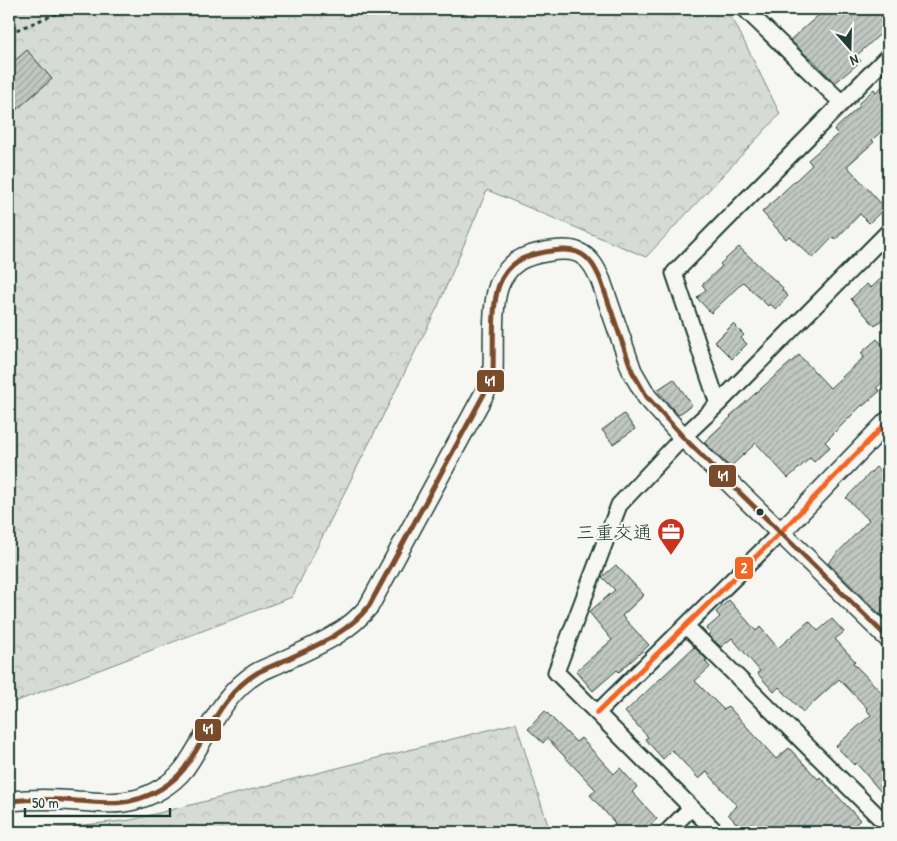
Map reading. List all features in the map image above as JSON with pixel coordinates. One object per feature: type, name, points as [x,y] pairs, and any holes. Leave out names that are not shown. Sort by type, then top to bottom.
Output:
[{"type":"street","points":[[745,9],[842,103]]},
{"type":"street","points":[[718,404],[674,272],[888,56]]},
{"type":"street","points":[[716,832],[556,672],[619,505],[683,437],[888,232]]},
{"type":"street","points":[[9,801],[45,799],[119,803],[134,800],[156,791],[174,779],[184,768],[227,699],[240,686],[257,673],[336,636],[362,614],[370,606],[490,383],[493,372],[496,297],[504,276],[510,267],[519,260],[564,250],[577,252],[588,259],[596,269],[632,371],[641,388],[683,437],[888,638]]},
{"type":"street","points":[[597,713],[887,426]]},
{"type":"street","points":[[686,626],[888,826]]},
{"type":"street","points":[[668,832],[691,808]]},
{"type":"path","points":[[9,34],[58,13],[76,9]]},
{"type":"green space","points":[[9,9],[723,9],[735,23],[780,114],[646,257],[487,190],[438,306],[292,597],[9,704]]},
{"type":"green space","points":[[516,723],[550,832],[19,832],[131,820]]},
{"type":"building","points":[[826,9],[888,9],[888,27],[856,56],[861,61],[835,83],[810,57],[790,40]]},
{"type":"building","points":[[27,50],[52,79],[9,116],[9,66]]},
{"type":"building","points":[[888,82],[888,125],[872,140],[874,142],[847,166],[885,208],[869,223],[860,214],[836,239],[833,237],[813,258],[789,236],[786,239],[762,212],[812,165],[808,160],[838,134],[834,130],[860,106],[858,104],[874,89],[876,92]]},
{"type":"building","points":[[739,247],[783,288],[782,290],[788,296],[776,309],[770,304],[768,306],[743,282],[711,313],[697,298],[706,289],[702,285],[722,266],[720,264]]},
{"type":"building","points":[[888,272],[888,314],[875,326],[851,299],[867,284],[871,288]]},
{"type":"building","points":[[733,324],[744,335],[741,338],[747,344],[732,359],[715,342]]},
{"type":"building","points":[[877,339],[888,351],[888,377],[876,388],[880,391],[862,405],[825,442],[830,447],[814,462],[810,458],[788,478],[756,443],[730,467],[704,442],[730,416],[799,355],[830,388],[864,357],[861,353]]},
{"type":"building","points":[[674,379],[692,405],[678,415],[657,390]]},
{"type":"building","points":[[624,414],[635,429],[613,444],[602,430]]},
{"type":"building","points":[[876,467],[888,479],[888,622],[828,563],[869,520],[846,498]]},
{"type":"building","points":[[616,565],[644,595],[622,616],[649,645],[619,672],[617,670],[593,691],[576,671],[612,640],[589,612],[615,590],[602,577]]},
{"type":"building","points":[[729,600],[756,631],[760,627],[778,648],[809,621],[818,631],[832,619],[844,632],[835,639],[855,661],[853,663],[888,699],[888,734],[879,740],[888,750],[888,800],[856,763],[854,765],[836,746],[871,715],[867,708],[839,679],[803,712],[779,687],[774,692],[757,673],[760,671],[732,638],[721,647],[708,635],[710,633],[706,629],[720,617],[716,612]]},
{"type":"building","points":[[694,647],[707,660],[705,661],[710,667],[695,681],[724,710],[728,706],[776,759],[789,748],[818,779],[820,777],[860,820],[847,832],[744,832],[728,814],[737,806],[707,772],[699,779],[672,750],[663,759],[645,739],[648,737],[625,712]]},
{"type":"building","points":[[545,711],[576,742],[581,738],[614,774],[620,768],[637,787],[632,792],[657,819],[642,832],[605,832],[615,823],[590,795],[596,790],[547,738],[543,743],[528,729]]},
{"type":"transit line","name":"41","points":[[9,801],[127,802],[155,792],[174,780],[184,769],[224,704],[244,682],[260,672],[329,639],[360,616],[369,606],[490,383],[493,372],[493,327],[496,294],[504,275],[518,261],[547,252],[564,250],[577,252],[589,260],[601,281],[632,371],[647,397],[683,437],[888,638]]},
{"type":"transit line","name":"2","points":[[597,713],[781,532],[888,421]]},
{"type":"place","name":"三重交通","points":[[671,556]]}]
